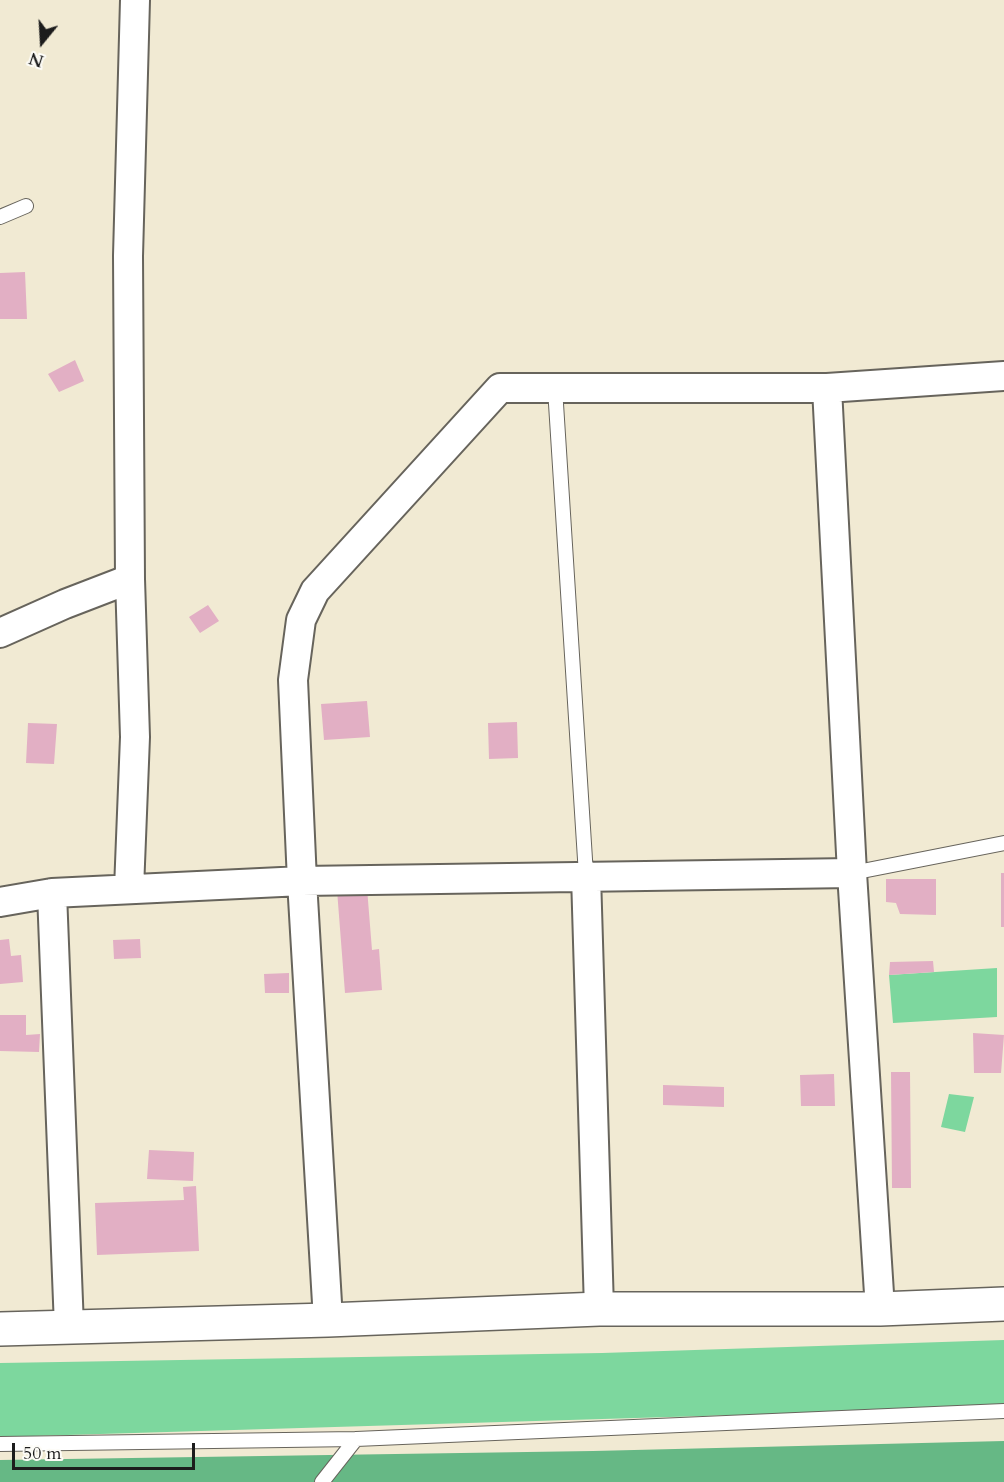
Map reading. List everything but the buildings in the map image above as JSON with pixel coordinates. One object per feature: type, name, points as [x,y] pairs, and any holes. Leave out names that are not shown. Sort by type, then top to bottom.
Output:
[{"type":"street","points":[[129,889],[135,737],[130,579],[128,256],[135,0]]},
{"type":"street","points":[[328,1320],[302,881],[293,680],[301,620],[315,591],[500,388],[827,388],[1004,376]]},
{"type":"street","points":[[827,388],[852,873],[880,1309]]},
{"type":"street","points":[[0,633],[65,604],[130,579]]},
{"type":"street","points":[[0,902],[52,893],[302,881],[586,875],[852,873]]},
{"type":"street","points":[[586,875],[599,1309]]},
{"type":"street","points":[[52,893],[69,1327]]},
{"type":"street","points":[[0,1329],[328,1320],[599,1309],[880,1309],[1004,1304]]},
{"type":"lane","points":[[0,217],[26,206]]},
{"type":"lane","points":[[555,388],[586,875]]},
{"type":"lane","points":[[852,873],[1004,843]]},
{"type":"lane","points":[[0,1444],[356,1439],[1004,1412]]},
{"type":"lane","points":[[322,1482],[356,1439]]},
{"type":"green space","points":[[997,968],[997,1017],[893,1023],[889,975]]},
{"type":"green space","points":[[949,1094],[974,1097],[965,1132],[941,1127]]},
{"type":"green space","points":[[1004,1340],[1004,1407],[0,1437],[0,1363],[602,1353]]},
{"type":"green space","points":[[1004,1441],[1004,1482],[0,1482],[0,1460],[593,1451]]}]
